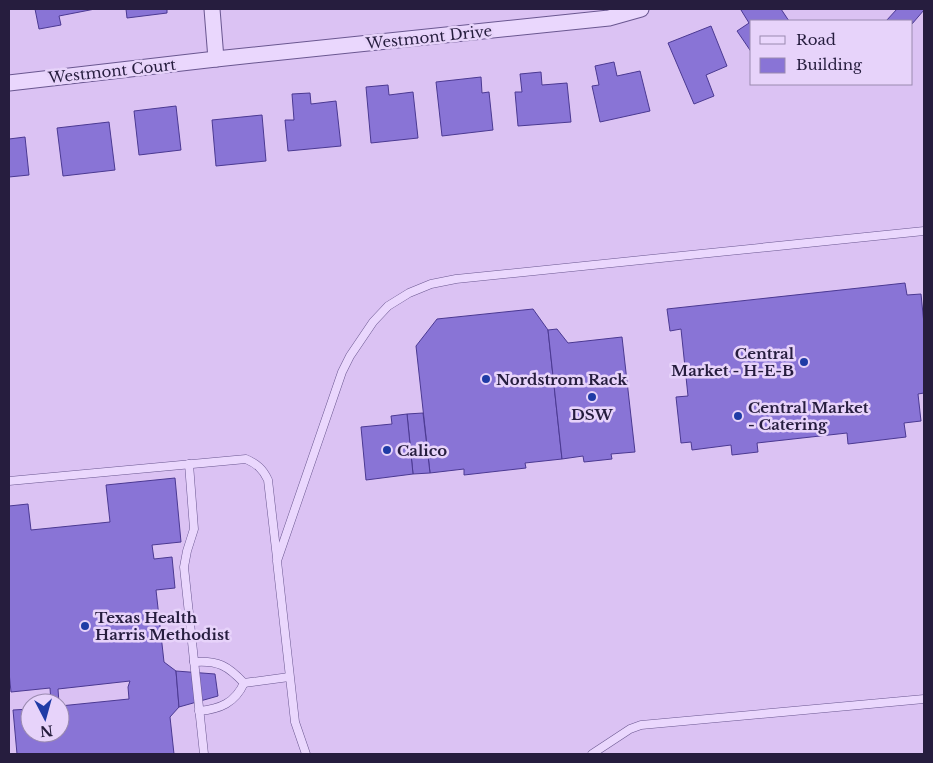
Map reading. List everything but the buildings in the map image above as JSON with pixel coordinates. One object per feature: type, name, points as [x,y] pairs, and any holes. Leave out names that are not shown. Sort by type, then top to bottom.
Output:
[{"type":"street","points":[[212,9],[216,59]]},
{"type":"street","name":"Westmont Drive","points":[[216,59],[609,18],[641,9]]},
{"type":"street","name":"Westmont Court","points":[[9,83],[216,59]]},
{"type":"lane","points":[[277,561],[342,372],[350,356],[373,322],[388,306],[409,294],[431,284],[456,279],[924,231]]},
{"type":"lane","points":[[9,481],[246,459],[264,471],[270,492],[295,722],[306,754]]},
{"type":"lane","points":[[189,464],[194,529],[186,550],[184,567],[204,754]]},
{"type":"lane","points":[[194,662],[209,662],[226,666],[244,683]]},
{"type":"lane","points":[[244,683],[289,677]]},
{"type":"lane","points":[[200,711],[219,708],[228,704],[240,691],[244,683]]},
{"type":"lane","points":[[592,754],[630,729],[641,726],[924,699]]},
{"type":"place","name":"Central Market - H-E-B","points":[[804,362]]},
{"type":"place","name":"Nordstrom Rack","points":[[486,379]]},
{"type":"place","name":"DSW","points":[[592,397]]},
{"type":"place","name":"Central Market - Catering","points":[[738,416]]},
{"type":"place","name":"Calico","points":[[387,450]]},
{"type":"place","name":"Texas Health Harris Methodist","points":[[85,626]]}]
